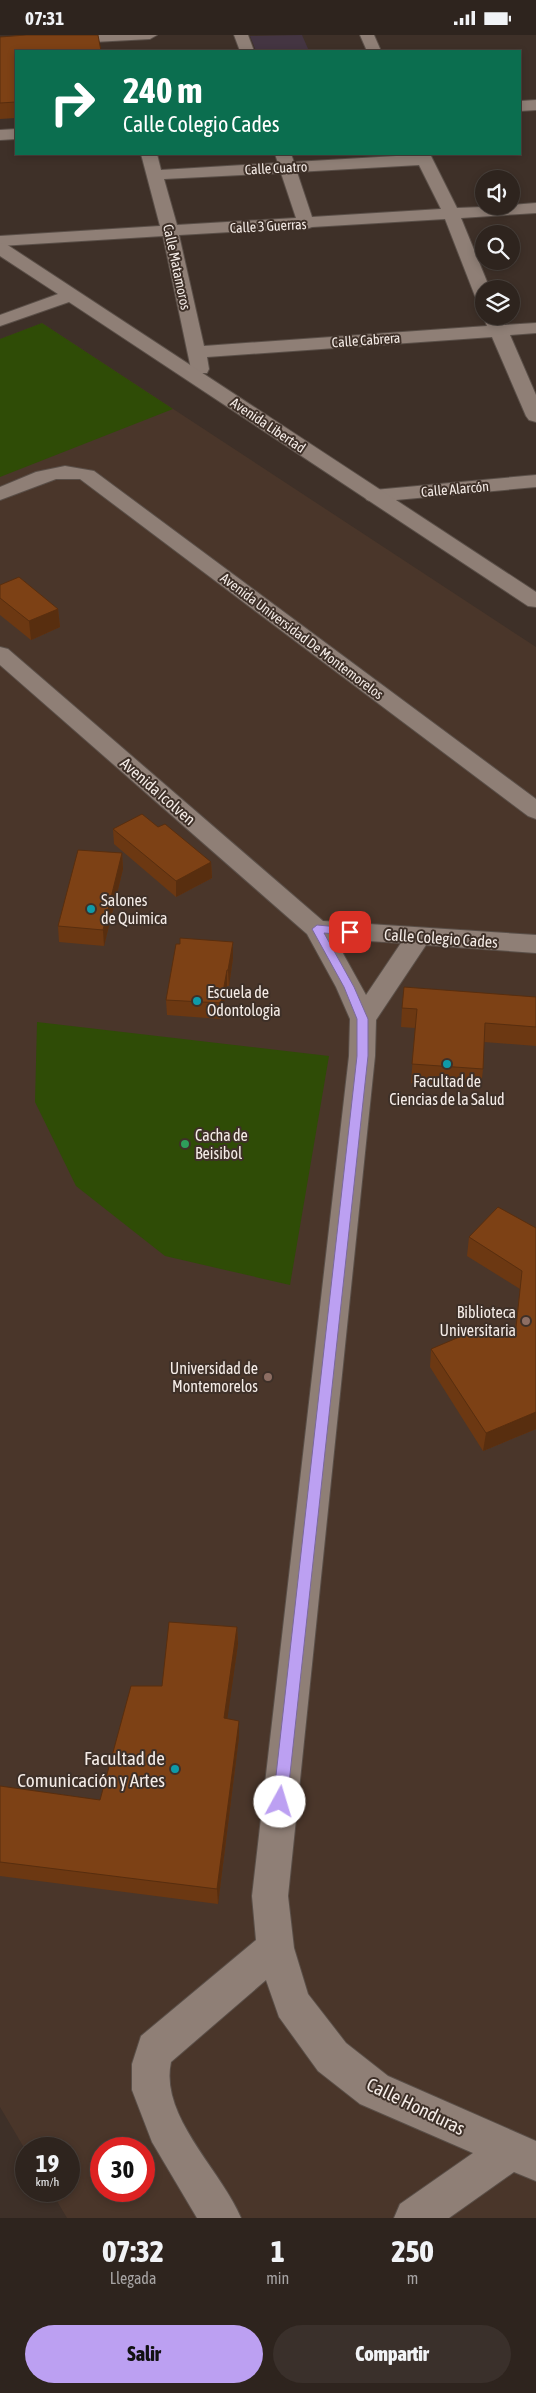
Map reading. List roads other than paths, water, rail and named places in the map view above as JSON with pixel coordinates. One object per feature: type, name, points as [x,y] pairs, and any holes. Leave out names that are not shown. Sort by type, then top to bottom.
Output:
[{"type":"street","points":[[0,43],[120,41],[150,35]]},
{"type":"street","points":[[241,35],[246,50]]},
{"type":"street","points":[[367,35],[374,50]]},
{"type":"street","points":[[521,106],[536,105]]},
{"type":"street","points":[[0,135],[15,134]]},
{"type":"street","name":"Calle Matamoros","points":[[149,155],[170,231],[203,382]]},
{"type":"street","points":[[424,157],[451,213],[478,280]]},
{"type":"street","name":"Calle Cuatro","points":[[156,175],[285,161],[424,157]]},
{"type":"street","points":[[285,161],[306,224]]},
{"type":"street","name":"Calle 3 Guerras","points":[[0,241],[306,224],[536,208]]},
{"type":"street","name":"Avenida Libertad","points":[[0,248],[536,601]]},
{"type":"street","points":[[0,321],[71,295]]},
{"type":"street","name":"Calle Cabrera","points":[[196,352],[475,325]]},
{"type":"street","points":[[495,325],[536,416]]},
{"type":"street","name":"Calle Cabrera","points":[[511,325],[536,328]]},
{"type":"street","name":"Avenida Universidad De Montemorelos","points":[[0,494],[48,475],[64,471],[78,471],[87,475],[536,811]]},
{"type":"street","name":"Calle Alarcón","points":[[374,496],[536,481]]},
{"type":"street","name":"Avenida Icolven","points":[[0,654],[317,929]]},
{"type":"street","points":[[317,929],[349,987],[363,1019]]},
{"type":"street","name":"Calle Colegio Cades","points":[[317,929],[536,944]]},
{"type":"street","points":[[363,1019],[418,937]]},
{"type":"street","name":"Calle Honduras","points":[[363,1019],[362,1056],[270,1896],[275,1948],[292,2004],[332,2057],[374,2090],[523,2156]]},
{"type":"street","points":[[221,2218],[193,2175],[161,2119],[152,2093],[150,2071],[155,2050],[275,1948]]},
{"type":"street","points":[[414,2218],[523,2156]]},
{"type":"place","name":"Salones de Quimica","points":[[91,909]]},
{"type":"place","name":"Escuela de Odontologia","points":[[197,1001]]},
{"type":"place","name":"Facultad de Ciencias de la Salud","points":[[447,1064]]},
{"type":"place","name":"Cacha de Beisibol","points":[[185,1144]]},
{"type":"place","name":"Biblioteca Universitaria","points":[[526,1321]]},
{"type":"place","name":"Universidad de Montemorelos","points":[[268,1377]]},
{"type":"place","name":"Facultad de Comunicación y Artes","points":[[175,1769]]}]
